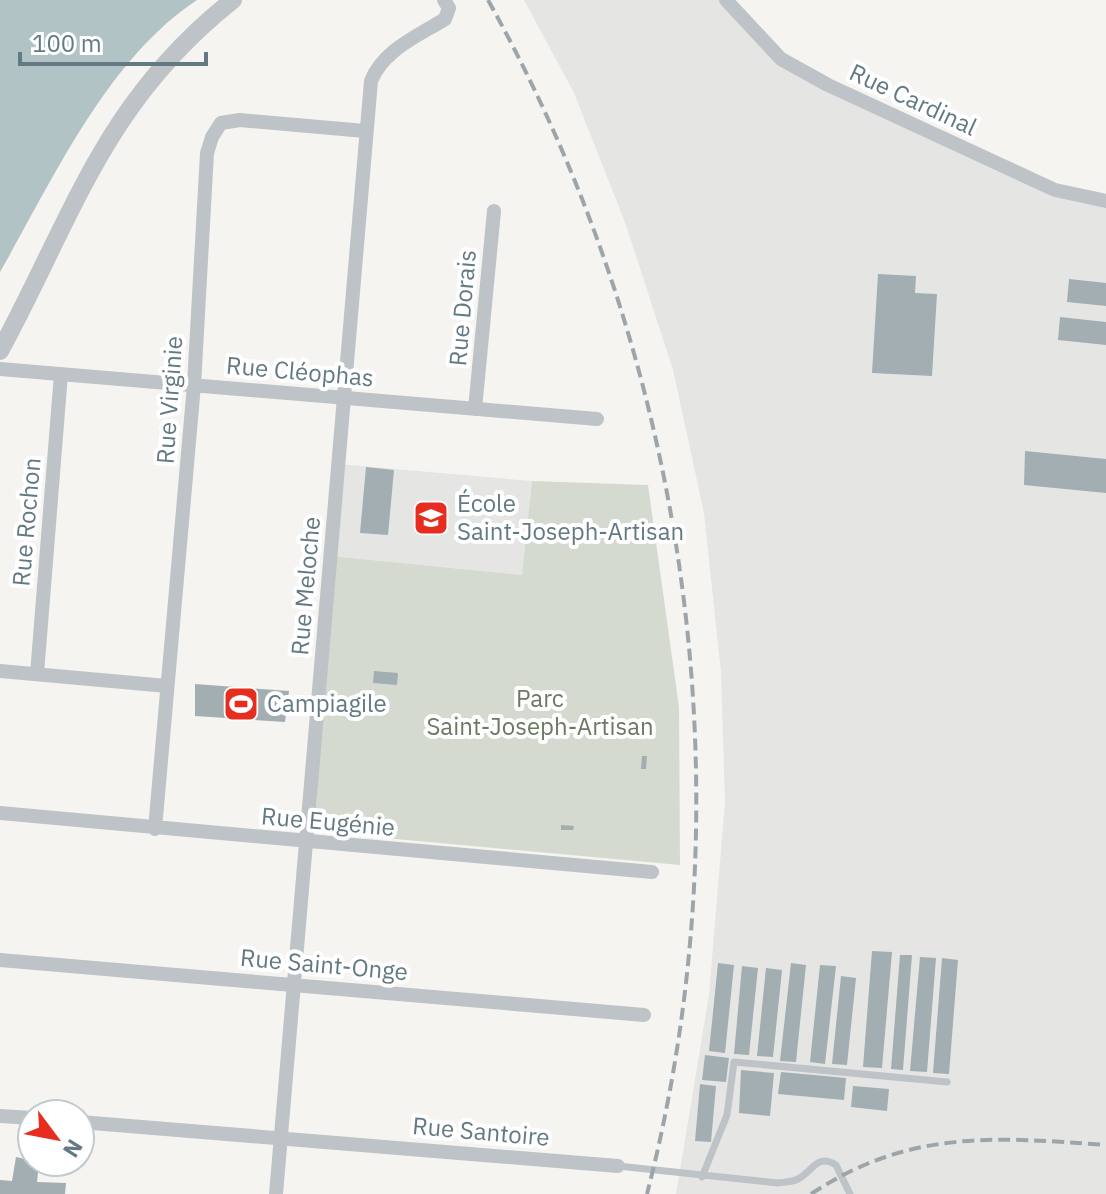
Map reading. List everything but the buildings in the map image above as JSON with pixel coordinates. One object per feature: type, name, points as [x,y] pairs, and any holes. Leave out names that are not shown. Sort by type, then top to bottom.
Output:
[{"type":"street","points":[[0,351],[71,202],[117,124],[173,53],[233,0]]},
{"type":"street","name":"Rue Meloche","points":[[276,1194],[365,131],[377,66],[389,54],[445,19],[449,8],[444,0]]},
{"type":"street","name":"Rue Cardinal","points":[[726,0],[781,59],[828,85],[1055,190],[1106,201]]},
{"type":"street","name":"Rue Virginie","points":[[155,829],[194,385],[207,153],[221,123],[240,120],[365,131]]},
{"type":"street","name":"Rue Dorais","points":[[475,409],[494,211]]},
{"type":"street","name":"Rue Cléophas","points":[[0,369],[597,419]]},
{"type":"street","name":"Rue Rochon","points":[[37,674],[61,374]]},
{"type":"street","points":[[0,671],[167,686]]},
{"type":"street","name":"Rue Eugénie","points":[[0,813],[652,872]]},
{"type":"street","name":"Rue Saint-Onge","points":[[0,960],[644,1015]]},
{"type":"street","name":"Rue Santoire","points":[[96,1123],[618,1166]]},
{"type":"lane","points":[[702,1177],[727,1115],[734,1062],[947,1082]]},
{"type":"lane","name":"Rue Santoire","points":[[618,1166],[702,1177],[791,1182],[816,1162],[825,1160],[836,1165],[850,1194]]},
{"type":"shaded area","points":[[0,0],[197,0],[165,25],[135,55],[109,88],[62,161],[0,272]]},
{"type":"shaded area","points":[[524,0],[726,0],[781,59],[1055,190],[1106,201],[1106,1194],[676,1194],[709,995],[725,802],[721,673],[704,513],[673,370],[626,225],[574,93]]},
{"type":"shaded area","name":"École Saint-Joseph-Artisan","points":[[338,464],[532,481],[523,575],[331,556]]},
{"type":"green space","name":"Parc Saint-Joseph-Artisan","points":[[532,481],[648,485],[679,707],[680,865],[319,832],[315,827],[331,556],[522,575]]},
{"type":"railway","points":[[488,0],[557,138],[612,282],[654,431],[682,582],[695,735],[694,889],[678,1043],[647,1194]]},
{"type":"railway","points":[[811,1194],[847,1173],[883,1158],[954,1142],[1027,1140],[1106,1145]]},
{"type":"place","name":"École Saint-Joseph-Artisan","points":[[431,518]]},
{"type":"place","name":"Campiagile","points":[[241,704]]}]
